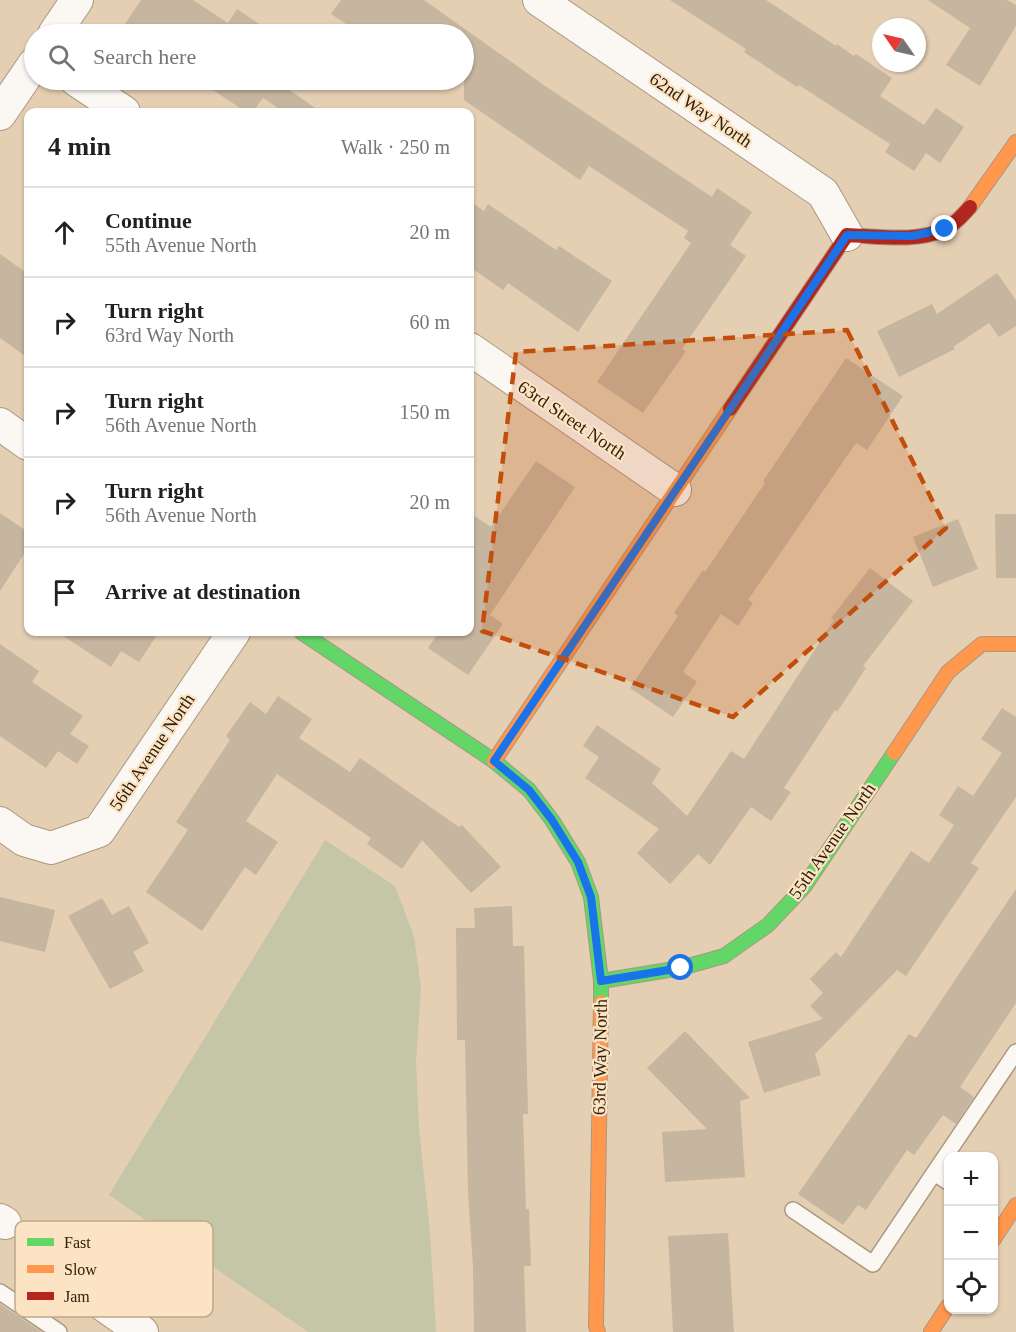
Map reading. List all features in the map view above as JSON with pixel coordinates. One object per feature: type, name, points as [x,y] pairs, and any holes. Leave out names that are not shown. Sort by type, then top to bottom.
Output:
[{"type":"street","points":[[61,24],[77,0]]},
{"type":"street","name":"62nd Way North","points":[[539,0],[823,193],[847,235]]},
{"type":"street","points":[[0,114],[24,79]]},
{"type":"street","points":[[91,90],[118,108]]},
{"type":"street","points":[[494,761],[847,235],[912,236],[945,229],[974,204],[1016,142]]},
{"type":"street","name":"63rd Street North","points":[[474,352],[675,490]]},
{"type":"street","points":[[0,424],[24,441]]},
{"type":"street","name":"56th Avenue North","points":[[0,823],[24,840],[51,848],[99,831],[231,636]]},
{"type":"street","name":"63rd Way North","points":[[307,636],[494,761],[529,790],[552,820],[578,862],[591,897],[601,981],[596,1326],[598,1332]]},
{"type":"street","name":"55th Avenue North","points":[[601,981],[681,968],[724,956],[768,926],[804,887],[948,672],[982,644],[1016,644]]},
{"type":"street","points":[[999,1217],[1016,1205]]},
{"type":"street","points":[[939,1329],[945,1314]]},
{"type":"street","points":[[120,1317],[142,1332]]},
{"type":"lane","points":[[794,1210],[873,1264],[1016,1052]]},
{"type":"lane","points":[[934,1173],[944,1179]]},
{"type":"lane","points":[[0,1292],[15,1302]]},
{"type":"lane","points":[[37,1317],[59,1332]]},
{"type":"highlighted area","points":[[847,330],[946,528],[733,717],[482,631],[516,352]]},
{"type":"green space","points":[[325,840],[395,886],[414,936],[421,989],[416,1061],[419,1128],[430,1232],[436,1332],[308,1332],[213,1267],[213,1221],[147,1221],[109,1195]]},
{"type":"building","points":[[141,0],[193,0],[228,23],[237,9],[259,24],[125,24]]},
{"type":"building","points":[[341,0],[424,0],[458,24],[346,24],[331,14]]},
{"type":"building","points":[[670,0],[766,0],[836,46],[837,44],[872,65],[872,72],[883,72],[892,78],[880,96],[924,125],[936,108],[964,127],[940,163],[926,153],[914,171],[885,152],[890,144],[799,85],[797,87],[744,52],[746,49]]},
{"type":"building","points":[[928,0],[1007,0],[1016,5],[1016,26],[980,86],[946,65],[970,28]]},
{"type":"building","points":[[474,35],[548,88],[712,197],[717,188],[752,212],[730,245],[746,256],[682,349],[686,351],[643,413],[597,382],[691,243],[684,238],[688,231],[589,166],[580,180],[464,100],[464,90],[474,90]]},
{"type":"building","points":[[213,90],[289,90],[315,108],[278,108],[263,98],[256,108],[240,108]]},
{"type":"building","points":[[474,204],[484,211],[488,204],[556,250],[559,246],[612,281],[578,332],[508,283],[503,290],[474,270]]},
{"type":"building","points":[[0,254],[24,271],[24,355],[0,338]]},
{"type":"building","points":[[997,273],[1016,300],[1016,326],[999,337],[989,323],[953,347],[955,349],[899,377],[877,331],[932,304],[937,314]]},
{"type":"building","points":[[846,358],[903,396],[867,450],[856,443],[748,600],[753,603],[738,626],[721,614],[683,672],[697,682],[673,717],[630,688],[678,616],[674,613],[703,570],[705,572]]},
{"type":"building","points":[[536,461],[575,487],[490,615],[503,624],[468,675],[428,648],[436,636],[474,636],[474,516],[491,527]]},
{"type":"building","points":[[0,513],[24,529],[24,554],[0,591]]},
{"type":"building","points":[[995,514],[1016,514],[1016,578],[996,578]]},
{"type":"building","points":[[958,519],[978,569],[933,587],[913,537]]},
{"type":"building","points":[[870,568],[913,601],[863,666],[866,668],[837,712],[835,710],[784,788],[791,792],[771,821],[751,807],[710,865],[698,854],[670,884],[637,853],[659,829],[585,778],[599,757],[583,746],[597,725],[661,769],[652,783],[687,816],[731,751],[744,759],[834,620],[831,618]]},
{"type":"building","points":[[63,636],[156,636],[139,662],[121,651],[111,667]]},
{"type":"building","points":[[0,644],[39,671],[32,682],[83,716],[70,734],[89,746],[77,764],[58,751],[46,768],[0,736]]},
{"type":"building","points":[[278,696],[312,719],[299,738],[350,772],[360,758],[459,827],[462,825],[501,867],[471,893],[422,840],[402,869],[367,844],[371,838],[277,774],[246,821],[278,842],[256,875],[245,867],[202,931],[146,892],[188,830],[176,822],[230,740],[226,736],[250,702],[266,714]]},
{"type":"building","points":[[1002,708],[1016,717],[1016,797],[971,863],[979,868],[906,976],[897,970],[815,1054],[821,1075],[764,1093],[748,1042],[823,1019],[810,1006],[823,993],[810,979],[836,952],[841,957],[911,851],[929,863],[954,825],[939,815],[958,786],[973,796],[1002,753],[981,739]]},
{"type":"building","points":[[1016,889],[1016,1003],[960,1087],[974,1097],[956,1124],[943,1115],[914,1155],[907,1150],[866,1210],[858,1205],[843,1225],[798,1194],[909,1034],[916,1038]]},
{"type":"building","points":[[0,897],[55,910],[45,952],[0,941]]},
{"type":"building","points":[[102,898],[112,915],[129,906],[149,943],[133,952],[144,971],[110,989],[68,916]]},
{"type":"building","points":[[512,906],[513,946],[524,946],[528,1114],[523,1114],[526,1209],[529,1209],[531,1266],[524,1266],[526,1332],[474,1332],[465,1040],[457,1040],[456,928],[475,928],[474,908]]},
{"type":"building","points":[[685,1031],[750,1098],[740,1101],[745,1177],[665,1182],[662,1132],[707,1129],[647,1068]]},
{"type":"building","points":[[728,1233],[734,1332],[673,1332],[668,1236]]},
{"type":"building","points":[[0,1304],[15,1314],[15,1317],[20,1317],[42,1332],[0,1332]]},
{"type":"traffic: fast","points":[[307,636],[494,761],[529,790],[552,820],[578,862],[591,897],[601,981],[601,1002]]},
{"type":"traffic: fast","points":[[601,981],[681,968],[724,956],[768,925],[804,887],[894,753]]},
{"type":"traffic: slow","points":[[970,207],[1016,142]]},
{"type":"traffic: slow","points":[[494,761],[730,409]]},
{"type":"traffic: slow","points":[[894,753],[948,672],[982,644],[1016,644]]},
{"type":"traffic: slow","points":[[598,1332],[596,1326],[601,1002]]},
{"type":"traffic: slow","points":[[998,1233],[1016,1205]]},
{"type":"traffic: slow","points":[[931,1332],[944,1312]]},
{"type":"traffic: jam","points":[[730,409],[847,235],[897,238],[922,236],[952,225],[970,207]]},
{"type":"route","points":[[681,968],[601,981],[591,897],[578,862],[552,820],[529,790],[494,761],[847,235],[912,236],[945,229]]}]
